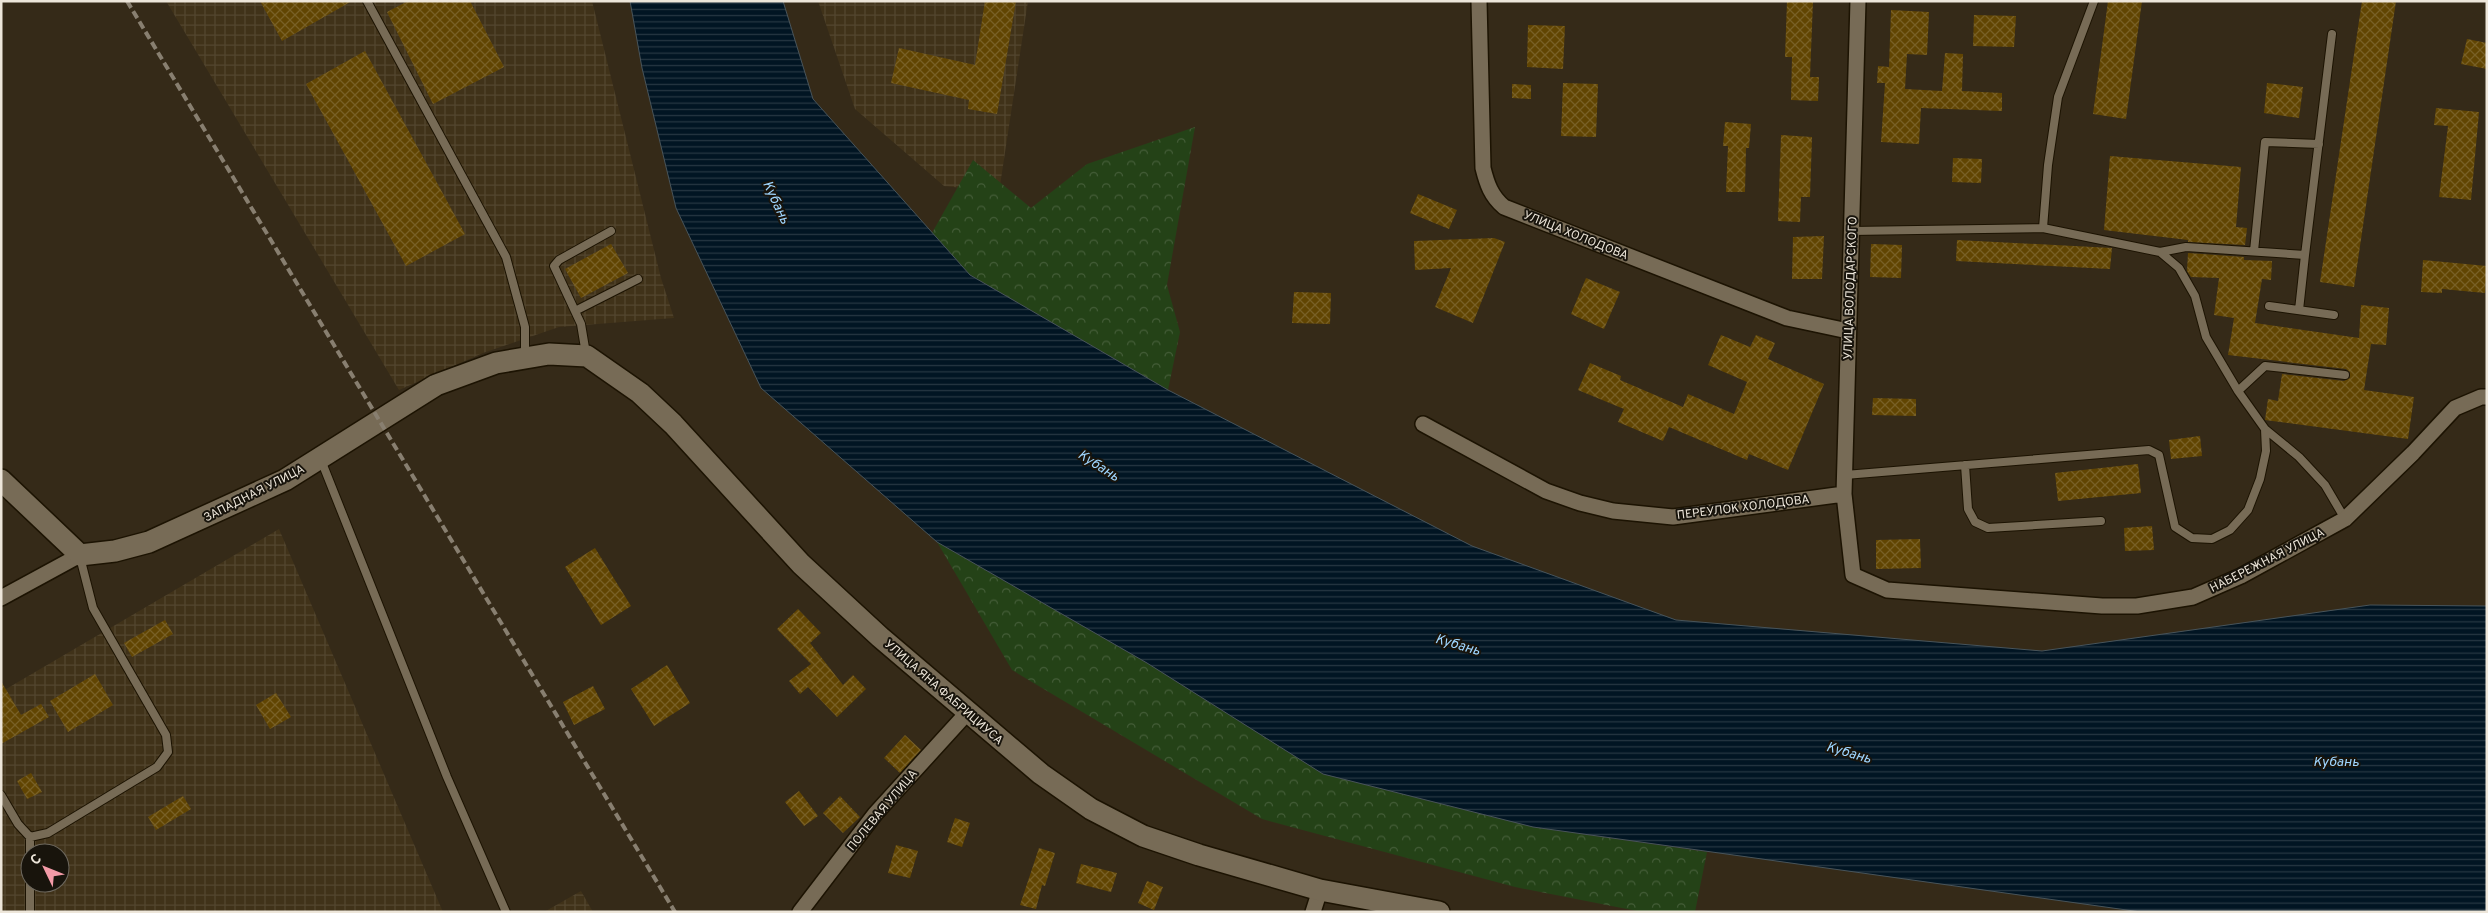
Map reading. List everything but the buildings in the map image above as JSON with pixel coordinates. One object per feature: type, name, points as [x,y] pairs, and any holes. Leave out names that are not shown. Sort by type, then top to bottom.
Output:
[{"type":"street","name":"УЛИЦА ХОЛОДОВА","points":[[1478,1],[1483,168],[1489,190],[1496,200],[1504,207],[1787,318],[1848,331]]},
{"type":"street","name":"УЛИЦА ВОЛОДАРСКОГО","points":[[1853,575],[1844,494],[1858,1]]},
{"type":"street","points":[[525,358],[549,354],[587,356]]},
{"type":"street","name":"УЛИЦА ЯНА ФАБРИЦИУСА","points":[[587,356],[640,393],[673,424],[801,564],[967,713],[1055,784],[1091,809],[1143,836],[1199,855],[1320,890],[1439,912]]},
{"type":"street","name":"ЗАПАДНАЯ УЛИЦА","points":[[1,598],[80,555],[115,551],[150,542],[285,480],[436,385],[496,363],[525,358]]},
{"type":"street","name":"НАБЕРЕЖНАЯ УЛИЦА","points":[[1853,575],[1888,590],[2102,606],[2137,606],[2193,597],[2241,576],[2345,519],[2413,453],[2455,408],[2481,397],[2487,397]]},
{"type":"street","name":"ПЕРЕУЛОК ХОЛОДОВА","points":[[1423,424],[1546,491],[1580,503],[1613,511],[1673,517],[1844,494]]},
{"type":"street","points":[[1,480],[80,555]]},
{"type":"street","name":"ПОЛЕВАЯ УЛИЦА","points":[[800,912],[875,814],[967,713]]},
{"type":"street","points":[[1313,912],[1320,890]]},
{"type":"lane","points":[[367,1],[506,257],[518,295],[525,327],[525,358]]},
{"type":"lane","points":[[2043,228],[2048,165],[2058,97],[2094,1]]},
{"type":"lane","points":[[2299,310],[2332,34]]},
{"type":"lane","points":[[2254,251],[2265,142],[2319,144]]},
{"type":"lane","points":[[1851,231],[2043,228],[2160,252],[2186,247],[2305,254]]},
{"type":"lane","points":[[587,356],[581,324],[554,266],[559,260],[611,231]]},
{"type":"lane","points":[[2160,252],[2178,268],[2195,296],[2206,337],[2238,391],[2265,429],[2299,457],[2325,484],[2345,519]]},
{"type":"lane","points":[[574,311],[638,278]]},
{"type":"lane","points":[[2269,306],[2334,315]]},
{"type":"lane","points":[[2238,391],[2265,366],[2344,375]]},
{"type":"lane","points":[[1845,475],[2150,450],[2159,455],[2175,527],[2192,538],[2212,538],[2230,530],[2248,510],[2260,479],[2266,450],[2265,429]]},
{"type":"lane","points":[[320,458],[447,777],[506,912]]},
{"type":"lane","points":[[1965,465],[1968,509],[1975,522],[1988,528],[2101,521]]},
{"type":"lane","points":[[30,837],[48,833],[149,772],[157,766],[168,752],[166,735],[93,608],[80,555]]},
{"type":"lane","points":[[1,795],[18,824],[30,837],[30,912]]},
{"type":"shaded area","points":[[166,1],[592,1],[661,278],[674,318],[559,327],[483,353],[399,390]]},
{"type":"shaded area","points":[[818,1],[1028,1],[999,192],[944,186],[855,109]]},
{"type":"shaded area","points":[[279,529],[443,912],[1,912],[1,692]]},
{"type":"shaded area","points":[[581,891],[593,912],[544,912]]},
{"type":"green space","points":[[1195,127],[1167,285],[1180,332],[1168,390],[970,275],[932,233],[973,160],[1031,208],[1087,164]]},
{"type":"green space","points":[[937,542],[1147,663],[1323,774],[1533,827],[1707,852],[1695,912],[1642,912],[1515,887],[1262,819],[1012,670]]},
{"type":"water","name":"Кубань","points":[[630,1],[783,1],[813,99],[970,275],[1168,390],[1472,546],[1676,620],[2042,651],[2370,605],[2487,606],[2487,912],[2141,912],[1533,827],[1323,774],[1147,663],[937,542],[761,388],[676,208],[642,68]]},
{"type":"railway","points":[[127,1],[675,912]]}]
